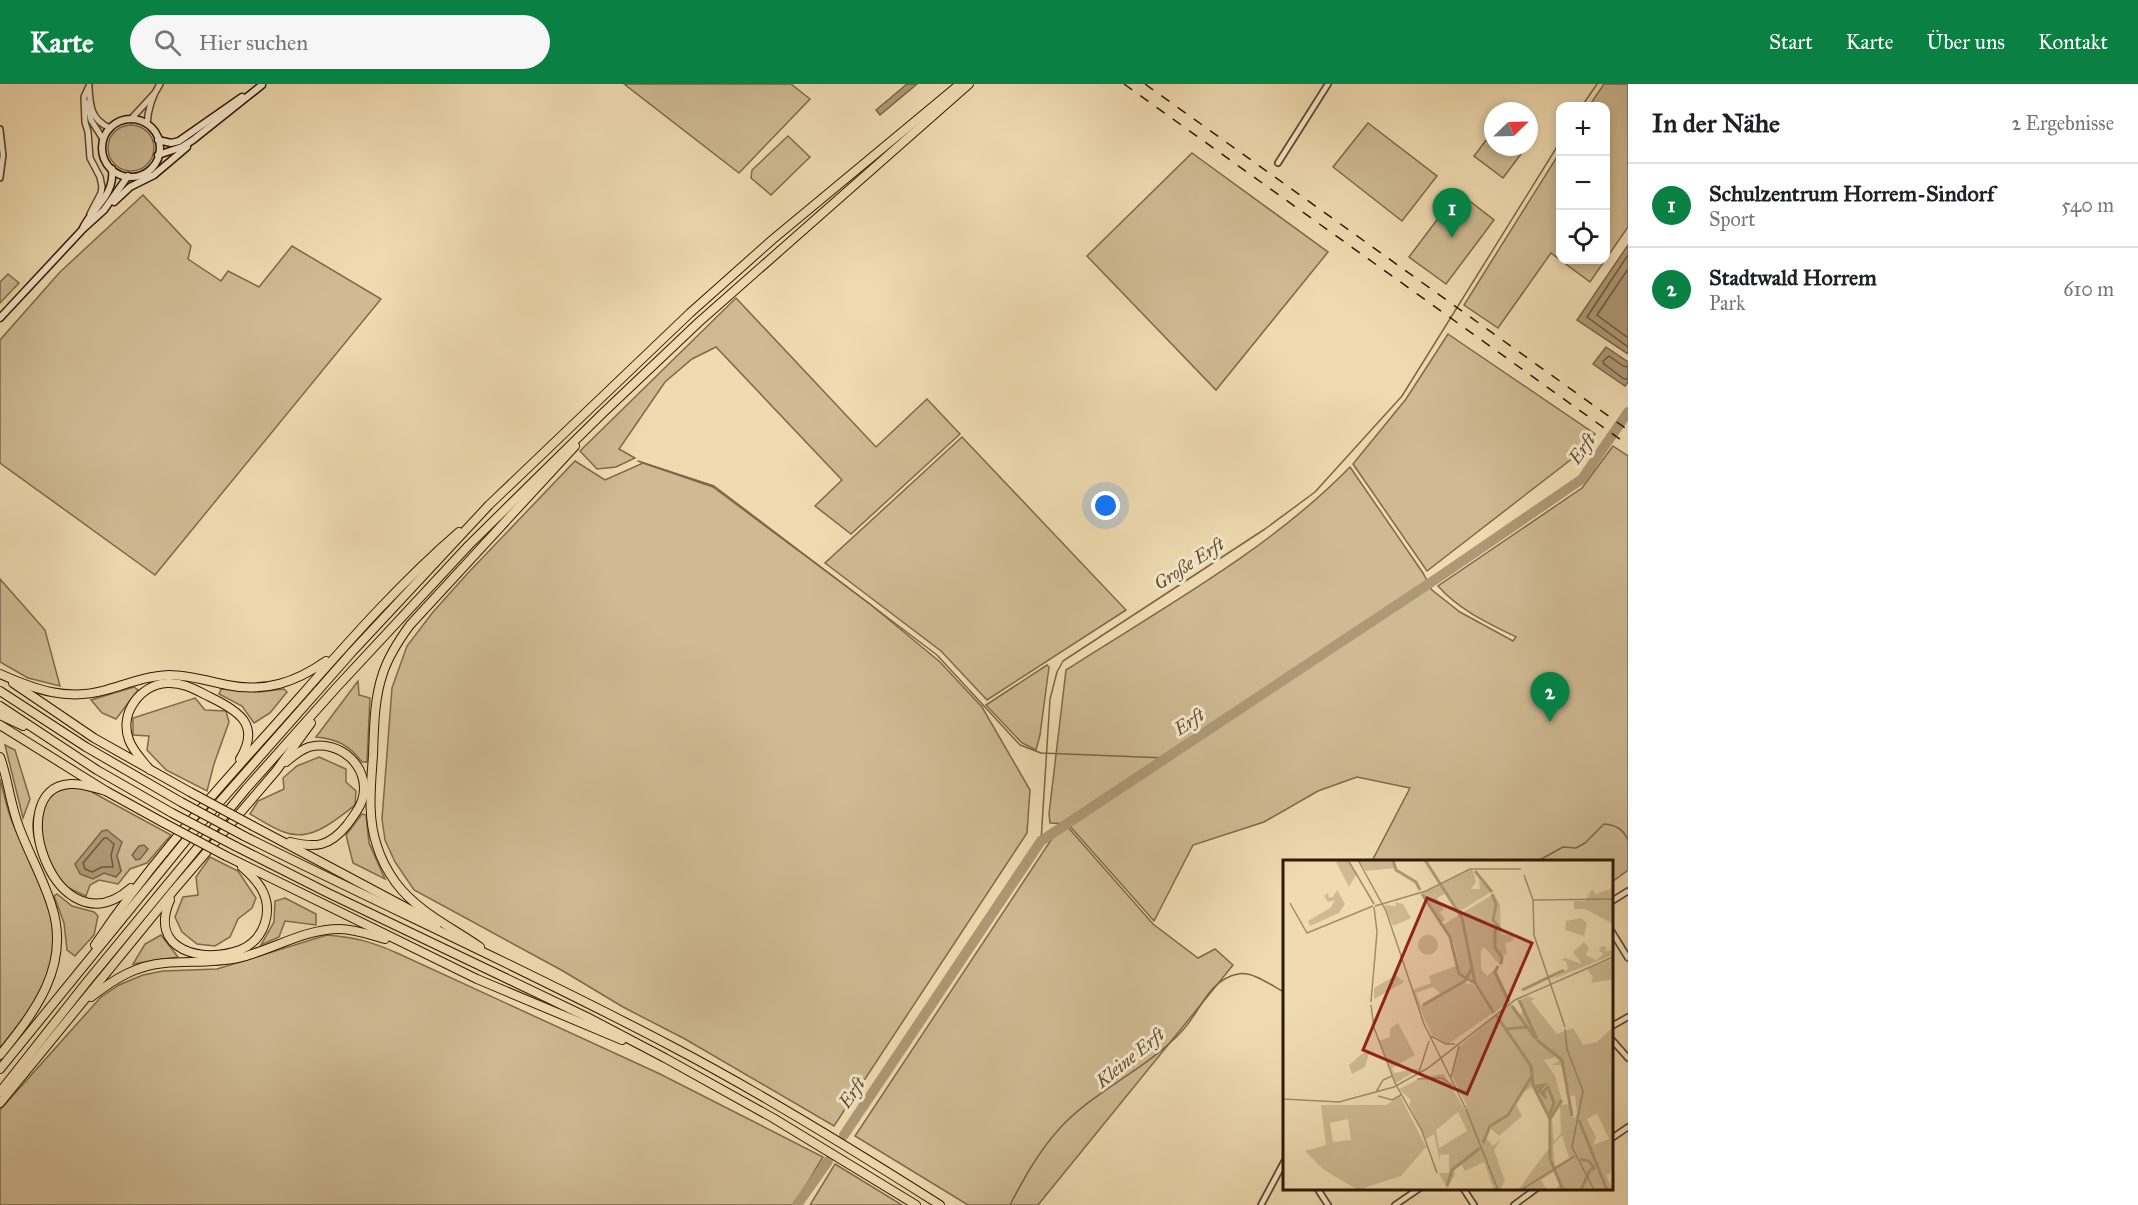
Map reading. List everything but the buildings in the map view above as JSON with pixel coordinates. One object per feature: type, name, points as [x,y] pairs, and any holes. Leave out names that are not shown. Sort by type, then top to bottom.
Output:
[{"type":"highway","points":[[75,976],[141,879],[337,653],[404,583],[489,505],[690,312],[772,240],[960,84]]},
{"type":"highway","points":[[0,1092],[246,789],[469,545],[603,413],[781,248],[969,84]]},
{"type":"highway","points":[[498,960],[427,912],[405,894],[391,876],[377,847],[371,816],[371,787],[375,715],[382,676],[397,644],[410,625],[567,457],[603,413]]},
{"type":"highway","points":[[0,1069],[188,838],[352,652],[489,505]]},
{"type":"highway","points":[[0,674],[33,688],[63,695],[92,694],[144,678],[165,675],[258,688],[292,681],[337,653]]},
{"type":"highway","points":[[0,674],[94,738],[150,770],[385,898],[478,945]]},
{"type":"highway","points":[[150,770],[135,752],[128,738],[128,716],[133,703],[142,693],[155,686],[170,683],[192,688],[232,707],[243,718],[248,729],[246,746],[233,771]]},
{"type":"highway","points":[[0,1103],[174,890],[276,771],[336,688]]},
{"type":"highway","points":[[0,691],[86,747],[244,836],[574,995],[736,1081],[840,1141],[940,1205]]},
{"type":"highway","points":[[0,706],[97,770],[172,813],[327,893],[587,1017],[665,1058],[799,1132],[915,1205]]},
{"type":"highway","points":[[0,715],[36,731]]},
{"type":"highway","points":[[0,725],[106,791],[235,861],[537,1006],[665,1058]]},
{"type":"highway","points":[[276,771],[299,751],[319,746],[340,750],[351,757],[359,768],[363,780],[363,797],[358,810],[338,836],[318,845],[306,846],[280,839]]},
{"type":"highway","points":[[0,757],[15,818],[52,905],[57,938],[53,971],[45,992],[26,1023],[0,1055]]},
{"type":"highway","points":[[29,819],[43,795],[59,786],[81,784],[106,791]]},
{"type":"highway","points":[[29,828],[33,846],[49,877],[60,890],[74,899],[90,903],[111,900],[126,892],[141,879]]},
{"type":"highway","points":[[174,890],[165,909],[164,922],[169,938],[178,947],[199,954],[224,953],[246,947],[257,938],[263,928],[267,908],[262,889],[254,878],[235,861]]},
{"type":"highway","points":[[83,1004],[116,979],[143,967],[162,963],[238,958],[322,930],[341,929],[361,932],[407,945]]},
{"type":"main road","points":[[0,318],[83,229],[104,210],[130,187],[154,175],[262,84]]},
{"type":"main road","points":[[158,140],[171,143],[178,141],[262,84]]},
{"type":"main road","points":[[83,229],[87,220],[106,197],[112,178],[112,169],[103,155],[103,139],[116,123],[131,119],[147,124],[158,140],[158,155],[154,164],[147,171],[138,175],[128,176],[112,169]]},
{"type":"main road","points":[[158,155],[179,148],[193,140]]},
{"type":"main road","points":[[104,210],[128,176]]},
{"type":"street","points":[[131,119],[160,84]]},
{"type":"street","points":[[1278,163],[1328,84]]},
{"type":"street","points":[[89,85],[91,109],[101,124],[110,128]]},
{"type":"street","points":[[89,85],[87,109],[103,139]]},
{"type":"street","points":[[87,220],[102,187],[100,177],[90,158],[85,122],[84,97],[89,85]]},
{"type":"street","points":[[147,124],[154,94]]},
{"type":"street","points":[[0,129],[3,155],[0,178]]},
{"type":"street","points":[[1613,900],[1628,891]]},
{"type":"street","points":[[1613,935],[1628,958]]},
{"type":"street","points":[[1613,1025],[1628,1017]]},
{"type":"street","points":[[1613,1042],[1628,1058]]},
{"type":"street","points":[[1613,1137],[1628,1127]]},
{"type":"street","points":[[1261,1205],[1283,1164]]},
{"type":"street","points":[[1318,1190],[1328,1205]]},
{"type":"street","points":[[1395,1205],[1417,1190]]},
{"type":"street","points":[[1464,1190],[1474,1205]]},
{"type":"street","points":[[1514,1205],[1535,1190]]},
{"type":"shaded area","points":[[624,84],[791,84],[810,99],[739,173]]},
{"type":"shaded area","points":[[1604,84],[1628,84],[1628,227],[1610,253],[1610,102],[1592,102]]},
{"type":"shaded area","points":[[1368,123],[1437,176],[1402,221],[1333,167]]},
{"type":"shaded area","points":[[131,125],[147,132],[154,148],[147,164],[131,171],[115,164],[108,148],[115,132]]},
{"type":"shaded area","points":[[788,136],[810,157],[771,195],[751,178],[752,170]]},
{"type":"shaded area","points":[[1484,143],[1484,156],[1520,156],[1503,178],[1474,156]]},
{"type":"shaded area","points":[[1192,153],[1328,252],[1216,390],[1087,256]]},
{"type":"shaded area","points":[[1556,158],[1556,257],[1551,253],[1498,328],[1464,305]]},
{"type":"shaded area","points":[[1458,192],[1494,220],[1446,284],[1409,257]]},
{"type":"shaded area","points":[[143,195],[191,246],[188,259],[221,281],[228,271],[259,287],[292,246],[381,299],[155,575],[0,463],[0,340],[60,272]]},
{"type":"shaded area","points":[[1565,264],[1602,264],[1590,282]]},
{"type":"shaded area","points":[[8,274],[19,283],[0,303],[0,282]]},
{"type":"shaded area","points":[[736,298],[876,447],[927,399],[960,434],[851,534],[815,506],[842,480],[716,347],[692,359],[665,382],[619,449],[635,458],[616,467],[597,469],[580,451]]},
{"type":"shaded area","points":[[1448,334],[1595,434],[1582,451],[1427,571],[1353,464],[1406,399]]},
{"type":"shaded area","points":[[962,437],[1126,610],[987,700],[941,651],[825,563]]},
{"type":"shaded area","points":[[1613,446],[1628,456],[1628,870],[1613,881],[1613,860],[1373,860],[1410,788],[1357,777],[1318,791],[1264,822],[1193,845],[1154,921],[1068,824],[1050,823],[1049,814],[1066,670],[1178,600],[1250,551],[1319,497],[1350,467],[1423,573],[1432,590],[1460,612],[1513,641],[1516,637],[1465,609],[1438,586],[1582,488]]},
{"type":"shaded area","points":[[575,461],[605,480],[643,463],[713,487],[870,604],[940,662],[982,707],[1030,790],[1027,833],[834,1126],[685,1039],[623,1007],[563,971],[414,890],[395,862],[385,840],[382,819],[392,688],[407,646],[467,574]]},
{"type":"shaded area","points":[[0,579],[45,630],[60,686],[28,678],[0,662]]},
{"type":"shaded area","points":[[1047,665],[1049,667],[1036,750],[1022,743],[986,705]]},
{"type":"shaded area","points":[[358,681],[359,695],[370,698],[367,762],[362,762],[342,744],[316,737]]},
{"type":"shaded area","points":[[134,687],[138,690],[116,719],[102,713],[91,700]]},
{"type":"shaded area","points":[[221,689],[259,692],[284,689],[287,692],[270,713],[254,723],[242,706],[219,694]]},
{"type":"shaded area","points":[[195,698],[205,710],[226,711],[229,722],[207,791],[166,770],[147,750],[149,736],[133,735],[133,718]]},
{"type":"shaded area","points":[[5,745],[15,750],[30,799],[23,818]]},
{"type":"shaded area","points":[[319,757],[346,769],[346,782],[356,791],[355,805],[322,828],[303,835],[294,835],[280,830],[250,814],[258,801],[284,789],[283,778],[297,766]]},
{"type":"shaded area","points":[[0,779],[11,819],[48,906],[53,927],[54,949],[50,970],[41,993],[0,1048]]},
{"type":"shaded area","points":[[79,785],[171,835],[147,863],[130,869],[118,884],[99,880],[90,885],[86,896],[57,880],[41,855],[33,831],[33,820],[44,800],[56,792]],"holes":[[[117,856],[121,871],[116,877],[104,873]]]},
{"type":"shaded area","points":[[362,814],[366,815],[369,843],[385,879],[353,863],[346,835]]},
{"type":"shaded area","points":[[1066,825],[1153,924],[1198,958],[1215,949],[1233,965],[1038,1205],[968,1205],[855,1136],[1053,837]]},
{"type":"shaded area","points":[[210,857],[238,871],[256,898],[252,908],[238,919],[230,937],[215,946],[197,944],[182,932],[175,917],[183,897],[198,895],[196,877]]},
{"type":"shaded area","points":[[57,894],[72,906],[94,912],[98,916],[94,935],[75,956],[67,950],[64,923],[54,896]]},
{"type":"shaded area","points":[[285,898],[316,914],[316,925],[285,921],[279,937],[261,945],[274,922],[275,901]]},
{"type":"shaded area","points":[[161,935],[178,957],[133,964],[145,944]]},
{"type":"shaded area","points":[[327,935],[363,941],[397,953],[660,1074],[823,1157],[794,1205],[0,1205],[0,1110],[101,997],[119,985],[143,975],[163,971],[217,969]]},
{"type":"shaded area","points":[[835,1164],[902,1205],[810,1205]]},
{"type":"water","points":[[907,84],[917,84],[880,115],[876,110]]},
{"type":"water","points":[[1628,245],[1628,354],[1577,320]]},
{"type":"water","points":[[1606,347],[1628,362],[1628,382],[1625,386],[1593,364]]},
{"type":"water","points":[[107,830],[122,842],[117,856],[121,871],[116,877],[104,873],[93,879],[80,874],[75,864],[102,831]]},
{"type":"water","points":[[144,845],[148,849],[140,859],[136,860],[132,855],[139,846]]},
{"type":"waterway","points":[[1585,102],[1597,84]]},
{"type":"waterway","name":"Große Erft","points":[[1041,841],[1050,699],[1057,672],[1063,661],[1265,529],[1315,492],[1402,396],[1556,148]]},
{"type":"waterway","name":"Erft","points":[[844,1135],[1041,841],[1439,577],[1582,479],[1628,412]]},
{"type":"waterway","points":[[638,461],[714,486],[937,655],[1020,745],[1041,753],[1166,758]]},
{"type":"waterway","name":"Kleine Erft","points":[[1540,860],[1563,847],[1576,848],[1585,843],[1604,824],[1619,828],[1628,840]]},
{"type":"waterway","name":"Kleine Erft","points":[[1010,1205],[1032,1165],[1060,1128],[1089,1102],[1168,1045],[1189,1023],[1206,997],[1219,983],[1228,977],[1244,974],[1256,977],[1283,991]]},
{"type":"waterway","name":"Erft","points":[[797,1205],[828,1161]]},
{"type":"railway","points":[[1124,84],[1628,445]]},
{"type":"railway","points":[[1145,84],[1628,430]]},
{"type":"place","name":"Schulzentrum Horrem-Sindorf","points":[[1452,238]]},
{"type":"place","name":"Stadtwald Horrem","points":[[1550,722]]}]
